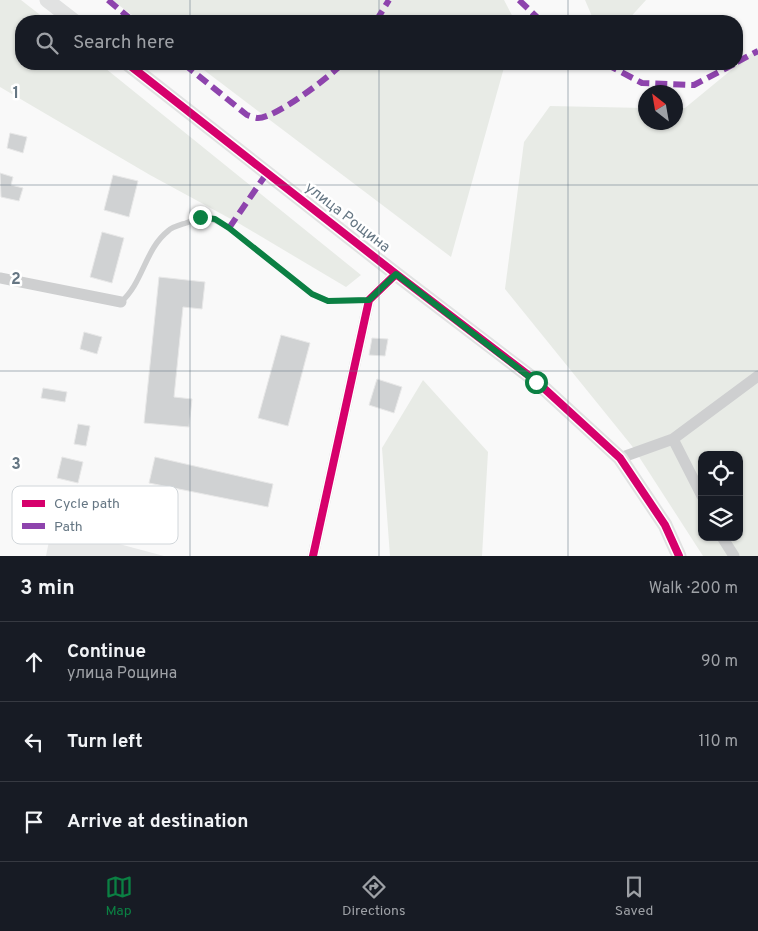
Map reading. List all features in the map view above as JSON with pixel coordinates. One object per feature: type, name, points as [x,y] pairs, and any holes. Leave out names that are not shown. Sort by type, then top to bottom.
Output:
[{"type":"street","points":[[47,0],[66,15]]},
{"type":"street","name":"улица Рощина","points":[[136,70],[536,382],[620,458],[665,526],[680,556]]},
{"type":"street","points":[[313,556],[369,300],[396,274]]},
{"type":"street","points":[[0,278],[121,302]]},
{"type":"street","points":[[620,458],[673,439],[758,376]]},
{"type":"street","points":[[673,439],[698,488]]},
{"type":"street","points":[[725,541],[734,556]]},
{"type":"lane","points":[[121,302],[130,294],[155,245],[168,230],[200,217],[215,219],[229,228],[312,294],[328,301],[369,300]]},
{"type":"shaded area","points":[[0,0],[21,0],[40,15],[15,15],[15,70],[107,70],[361,275],[346,287],[0,87]]},
{"type":"shaded area","points":[[112,0],[504,0],[512,15],[132,15]]},
{"type":"shaded area","points":[[585,0],[646,0],[632,15],[591,15]]},
{"type":"shaded area","points":[[758,48],[758,556],[703,556],[632,446],[505,289],[524,142],[550,106],[638,108],[638,130],[683,130],[683,108],[731,70],[743,70],[743,60]]},
{"type":"shaded area","points":[[204,70],[503,70],[451,257]]},
{"type":"shaded area","points":[[423,380],[488,452],[482,556],[390,556],[382,448]]},
{"type":"shaded area","points":[[48,544],[119,544],[164,556],[46,556]]},
{"type":"building","points":[[10,133],[27,137],[23,153],[7,148]]},
{"type":"building","points":[[0,173],[13,177],[11,185],[23,188],[19,201],[1,197]]},
{"type":"building","points":[[113,175],[138,181],[129,217],[104,210]]},
{"type":"building","points":[[102,232],[124,238],[112,283],[90,277]]},
{"type":"building","points":[[159,277],[205,282],[202,309],[183,307],[174,397],[192,399],[189,427],[144,423]]},
{"type":"building","points":[[84,332],[102,337],[97,354],[80,349]]},
{"type":"building","points":[[281,335],[310,343],[288,426],[258,418]]},
{"type":"building","points":[[372,338],[388,339],[385,356],[369,355]]},
{"type":"building","points":[[377,379],[402,387],[394,413],[369,405]]},
{"type":"building","points":[[43,388],[67,392],[65,402],[41,398]]},
{"type":"building","points":[[78,424],[90,426],[86,446],[74,444]]},
{"type":"building","points":[[62,457],[83,462],[78,483],[57,478]]},
{"type":"building","points":[[155,457],[273,484],[268,507],[178,489],[178,486],[149,483]]},
{"type":"marked path","points":[[108,0],[126,15]]},
{"type":"marked path","points":[[380,15],[389,0]]},
{"type":"marked path","points":[[519,0],[535,15]]},
{"type":"marked path","points":[[743,59],[758,51]]},
{"type":"marked path","points":[[191,70],[247,115],[258,118],[289,104],[335,70]]},
{"type":"marked path","points":[[617,70],[642,83],[694,85],[723,70]]},
{"type":"marked path","points":[[229,228],[267,173]]},
{"type":"cycle path","points":[[136,70],[536,381],[620,458],[665,525],[679,556]]},
{"type":"cycle path","points":[[313,556],[369,300],[396,274]]},
{"type":"route","points":[[200,217],[215,219],[229,228],[312,294],[328,301],[369,300],[396,274],[536,382]]}]
